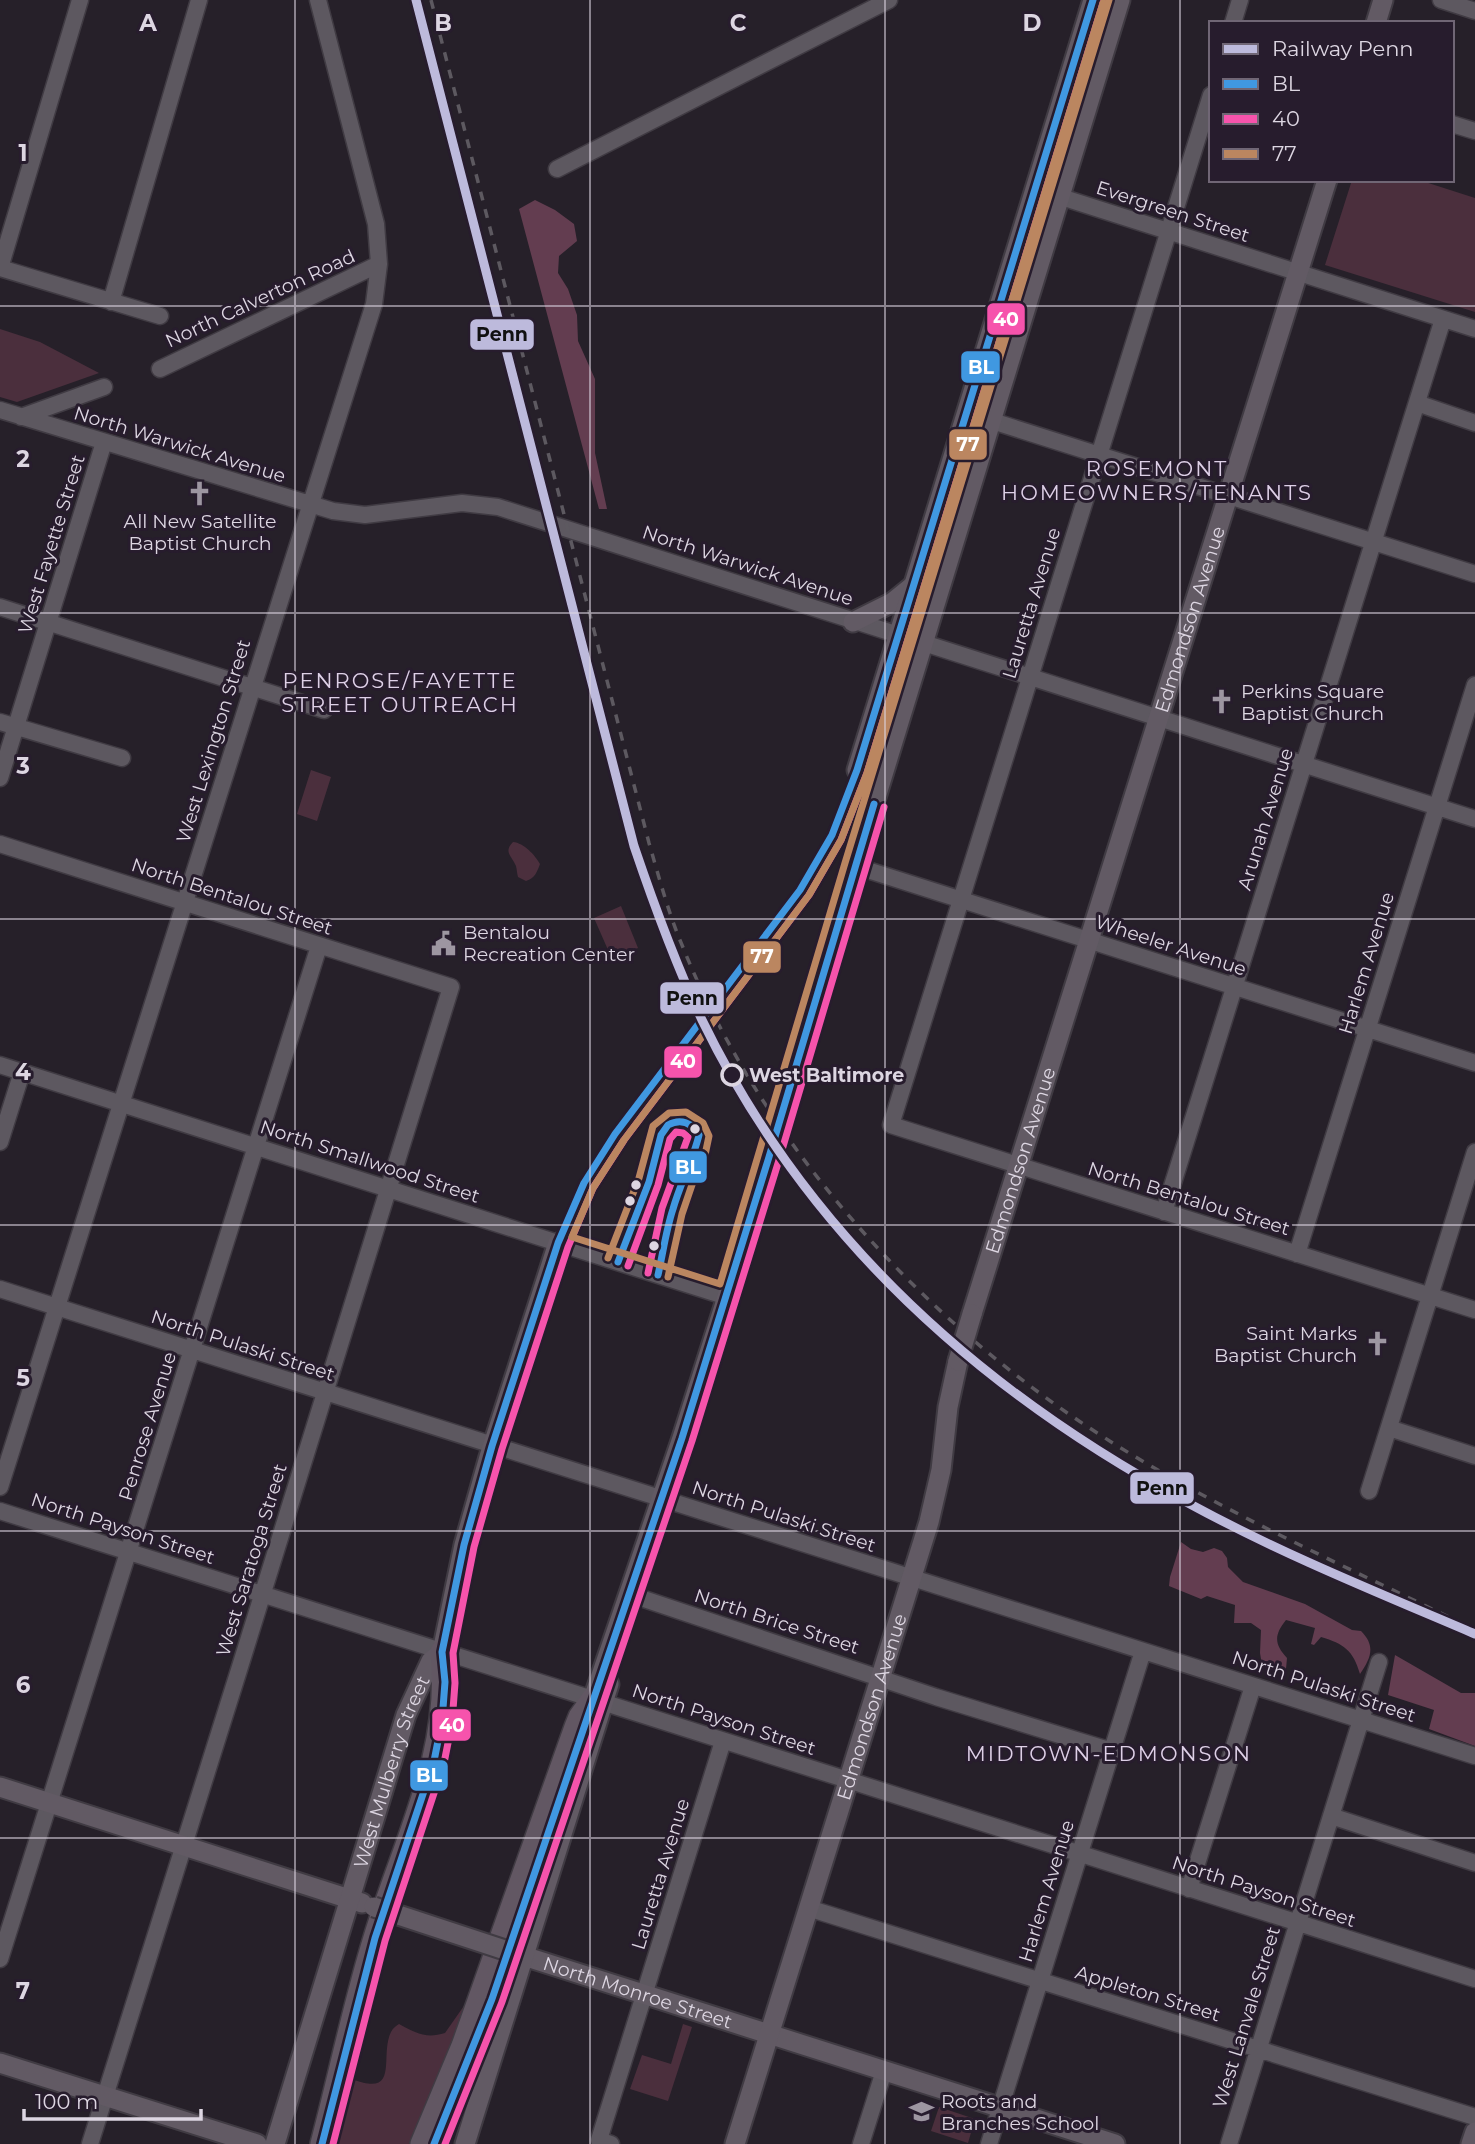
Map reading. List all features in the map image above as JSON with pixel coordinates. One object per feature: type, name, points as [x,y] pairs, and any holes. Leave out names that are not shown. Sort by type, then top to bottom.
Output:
[{"type":"highway","points":[[322,2144],[375,1938],[435,1761],[445,1682],[442,1652]]},
{"type":"highway","points":[[422,2144],[463,2046],[576,1727],[580,1717],[598,1701]]},
{"type":"highway","points":[[434,2144],[492,1999],[598,1701]]},
{"type":"main road","points":[[857,770],[1093,0]]},
{"type":"main road","points":[[465,2144],[517,1954],[598,1701],[622,1615],[727,1297],[855,866],[1120,0]]},
{"type":"main road","points":[[1377,21],[1383,0]]},
{"type":"main road","name":"Edmondson Avenue","points":[[735,2144],[937,1490],[950,1395],[972,1314],[1326,182]]},
{"type":"main road","points":[[853,622],[893,602],[914,585]]},
{"type":"main road","points":[[887,762],[885,732],[901,651],[899,636]]},
{"type":"main road","name":"West Mulberry Street","points":[[275,2144],[406,1715],[431,1661],[442,1652],[464,1545],[492,1446],[558,1243]]},
{"type":"main road","name":"North Monroe Street","points":[[0,1787],[1111,2143]]},
{"type":"main road","points":[[0,2063],[257,2144]]},
{"type":"main road","points":[[1471,2144],[1475,2132]]},
{"type":"street","points":[[80,0],[0,268],[160,316]]},
{"type":"street","points":[[111,302],[199,0]]},
{"type":"street","name":"West Lexington Street","points":[[0,1488],[374,304],[379,245],[370,198],[318,0]]},
{"type":"street","points":[[557,169],[890,0]]},
{"type":"street","points":[[1234,21],[1240,0]]},
{"type":"street","points":[[1441,0],[1475,11]]},
{"type":"street","name":"Lauretta Avenue","points":[[891,1125],[1209,101]]},
{"type":"street","points":[[1454,125],[1475,131]]},
{"type":"street","name":"Evergreen Street","points":[[1035,189],[1475,329]]},
{"type":"street","name":"North Calverton Road","points":[[160,369],[379,264]]},
{"type":"street","name":"Arunah Avenue","points":[[1164,1212],[1443,319]]},
{"type":"street","points":[[22,417],[104,387]]},
{"type":"street","points":[[1417,403],[1475,423]]},
{"type":"street","name":"North Warwick Avenue","points":[[0,410],[309,505],[365,515],[442,505],[486,504],[1475,819]]},
{"type":"street","points":[[967,413],[1475,574]]},
{"type":"street","name":"West Fayette Street","points":[[0,778],[8,725],[49,622],[104,442]]},
{"type":"street","points":[[0,607],[324,709]]},
{"type":"street","name":"Harlem Avenue","points":[[1297,1254],[1475,685]]},
{"type":"street","points":[[8,725],[122,758]]},
{"type":"street","name":"North Bentalou Street","points":[[0,844],[451,988]]},
{"type":"street","name":"Wheeler Avenue","points":[[855,866],[1475,1063]]},
{"type":"street","name":"Penrose Avenue","points":[[0,1959],[320,946]]},
{"type":"street","name":"West Saratoga Street","points":[[90,2144],[451,988]]},
{"type":"street","name":"North Smallwood Street","points":[[0,1065],[727,1297]]},
{"type":"street","points":[[0,1142],[22,1072]]},
{"type":"street","name":"North Bentalou Street","points":[[891,1125],[1475,1310]]},
{"type":"street","points":[[1369,1492],[1475,1152]]},
{"type":"street","name":"North Pulaski Street","points":[[0,1289],[1475,1756]]},
{"type":"street","points":[[1389,1429],[1475,1457]]},
{"type":"street","name":"North Payson Street","points":[[0,1511],[1475,1979]]},
{"type":"street","name":"North Brice Street","points":[[629,1594],[880,1678],[1112,1751]]},
{"type":"street","name":"Harlem Avenue","points":[[989,2144],[1143,1651]]},
{"type":"street","name":"West Lanvale Street","points":[[1229,2144],[1379,1662]]},
{"type":"street","points":[[1189,1889],[1253,1686]]},
{"type":"street","name":"Lauretta Avenue","points":[[605,2142],[644,1995],[723,1741]]},
{"type":"street","points":[[1331,1816],[1475,1863]]},
{"type":"street","name":"Appleton Street","points":[[808,1908],[1475,2117]]},
{"type":"street","points":[[861,2144],[884,2071]]},
{"type":"shaded area","points":[[1351,182],[1425,182],[1475,198],[1475,312],[1325,265]]},
{"type":"shaded area","points":[[535,200],[574,224],[577,241],[559,256],[558,273],[568,289],[577,315],[578,341],[595,379],[595,453],[607,509],[599,509],[519,209]]},
{"type":"shaded area","points":[[0,329],[40,342],[99,373],[17,402],[0,397]]},
{"type":"shaded area","points":[[311,770],[331,777],[317,821],[297,814]]},
{"type":"shaded area","points":[[513,842],[529,850],[540,864],[534,876],[526,881],[518,877],[516,866],[509,854]]},
{"type":"shaded area","points":[[621,906],[638,948],[612,959],[594,918]]},
{"type":"shaded area","points":[[1181,1542],[1191,1549],[1203,1552],[1214,1548],[1222,1551],[1227,1558],[1228,1567],[1243,1582],[1305,1604],[1352,1630],[1361,1631],[1369,1642],[1370,1652],[1360,1674],[1351,1654],[1342,1645],[1321,1637],[1314,1645],[1311,1644],[1315,1628],[1286,1620],[1277,1639],[1287,1658],[1286,1669],[1262,1665],[1261,1630],[1251,1623],[1234,1623],[1235,1605],[1207,1596],[1201,1599],[1169,1586]]},
{"type":"shaded area","points":[[1395,1655],[1461,1693],[1475,1693],[1475,1746],[1429,1729],[1434,1710],[1388,1695]]},
{"type":"shaded area","points":[[502,1971],[451,2144],[435,2144],[481,2034]]},
{"type":"shaded area","points":[[482,1980],[416,2144],[334,2144],[352,2079],[377,2083],[383,2079],[388,2042],[394,2028],[399,2024],[421,2034],[445,2033]]},
{"type":"shaded area","points":[[683,2024],[692,2027],[668,2101],[630,2089],[642,2055],[671,2064]]},
{"type":"shaded area","points":[[939,2107],[975,2119],[968,2143],[931,2131]]},
{"type":"railway","points":[[431,0],[660,882],[682,945],[713,1013],[749,1078],[790,1141],[836,1201],[886,1257],[940,1310],[997,1360],[1056,1405],[1104,1438],[1207,1498],[1475,1630]]},
{"type":"rail line","name":"Penn","points":[[416,0],[634,846],[665,934],[692,999],[745,1098],[793,1171],[847,1239],[907,1301],[971,1359],[1040,1412],[1113,1460],[1260,1540],[1475,1634]]},
{"type":"transit line","name":"BL","points":[[322,2144],[375,1938],[434,1761],[442,1721],[445,1682],[442,1652],[464,1545],[492,1446],[558,1243],[584,1183],[615,1134],[800,890],[832,835],[857,770],[1093,0]]},
{"type":"transit line","name":"77","points":[[1103,3],[867,773],[841,840],[809,895],[624,1140],[593,1188],[572,1237],[720,1284],[845,863],[1109,0]]},
{"type":"transit line","name":"40","points":[[333,2144],[385,1941],[444,1763],[452,1723],[455,1683],[453,1653],[474,1547],[502,1449],[568,1247],[593,1188],[624,1140],[809,895],[841,840],[867,773],[1103,3]]},
{"type":"transit line","name":"BL","points":[[434,2144],[492,1999],[682,1438],[874,804]]},
{"type":"transit line","name":"40","points":[[445,2144],[502,2002],[692,1441],[884,807]]},
{"type":"transit line","name":"77","points":[[608,1258],[639,1178],[653,1126],[669,1113],[686,1112],[703,1123],[709,1136],[705,1155],[682,1214],[668,1277]]},
{"type":"transit line","name":"BL","points":[[618,1262],[649,1182],[661,1135],[668,1125],[686,1123],[699,1135],[671,1217],[658,1275]]},
{"type":"transit line","name":"40","points":[[628,1266],[658,1185],[670,1139],[676,1132],[683,1133],[688,1137],[662,1208],[648,1273]]},
{"type":"place","name":"All New Satellite Baptist Church","points":[[200,493]]},
{"type":"place","name":"Perkins Square Baptist Church","points":[[1221,702]]},
{"type":"place","name":"Bentalou Recreation Center","points":[[443,943]]},
{"type":"place","name":"West Baltimore","points":[[732,1075]]},
{"type":"place","name":"Saint Marks Baptist Church","points":[[1377,1344]]},
{"type":"place","name":"Roots and Branches School","points":[[921,2112]]},
{"type":"district","name":"ROSEMONT HOMEOWNERS/TENANTS","points":[[1157,481]]},
{"type":"district","name":"PENROSE/FAYETTE STREET OUTREACH","points":[[400,693]]},
{"type":"district","name":"MIDTOWN-EDMONSON","points":[[1109,1754]]}]
